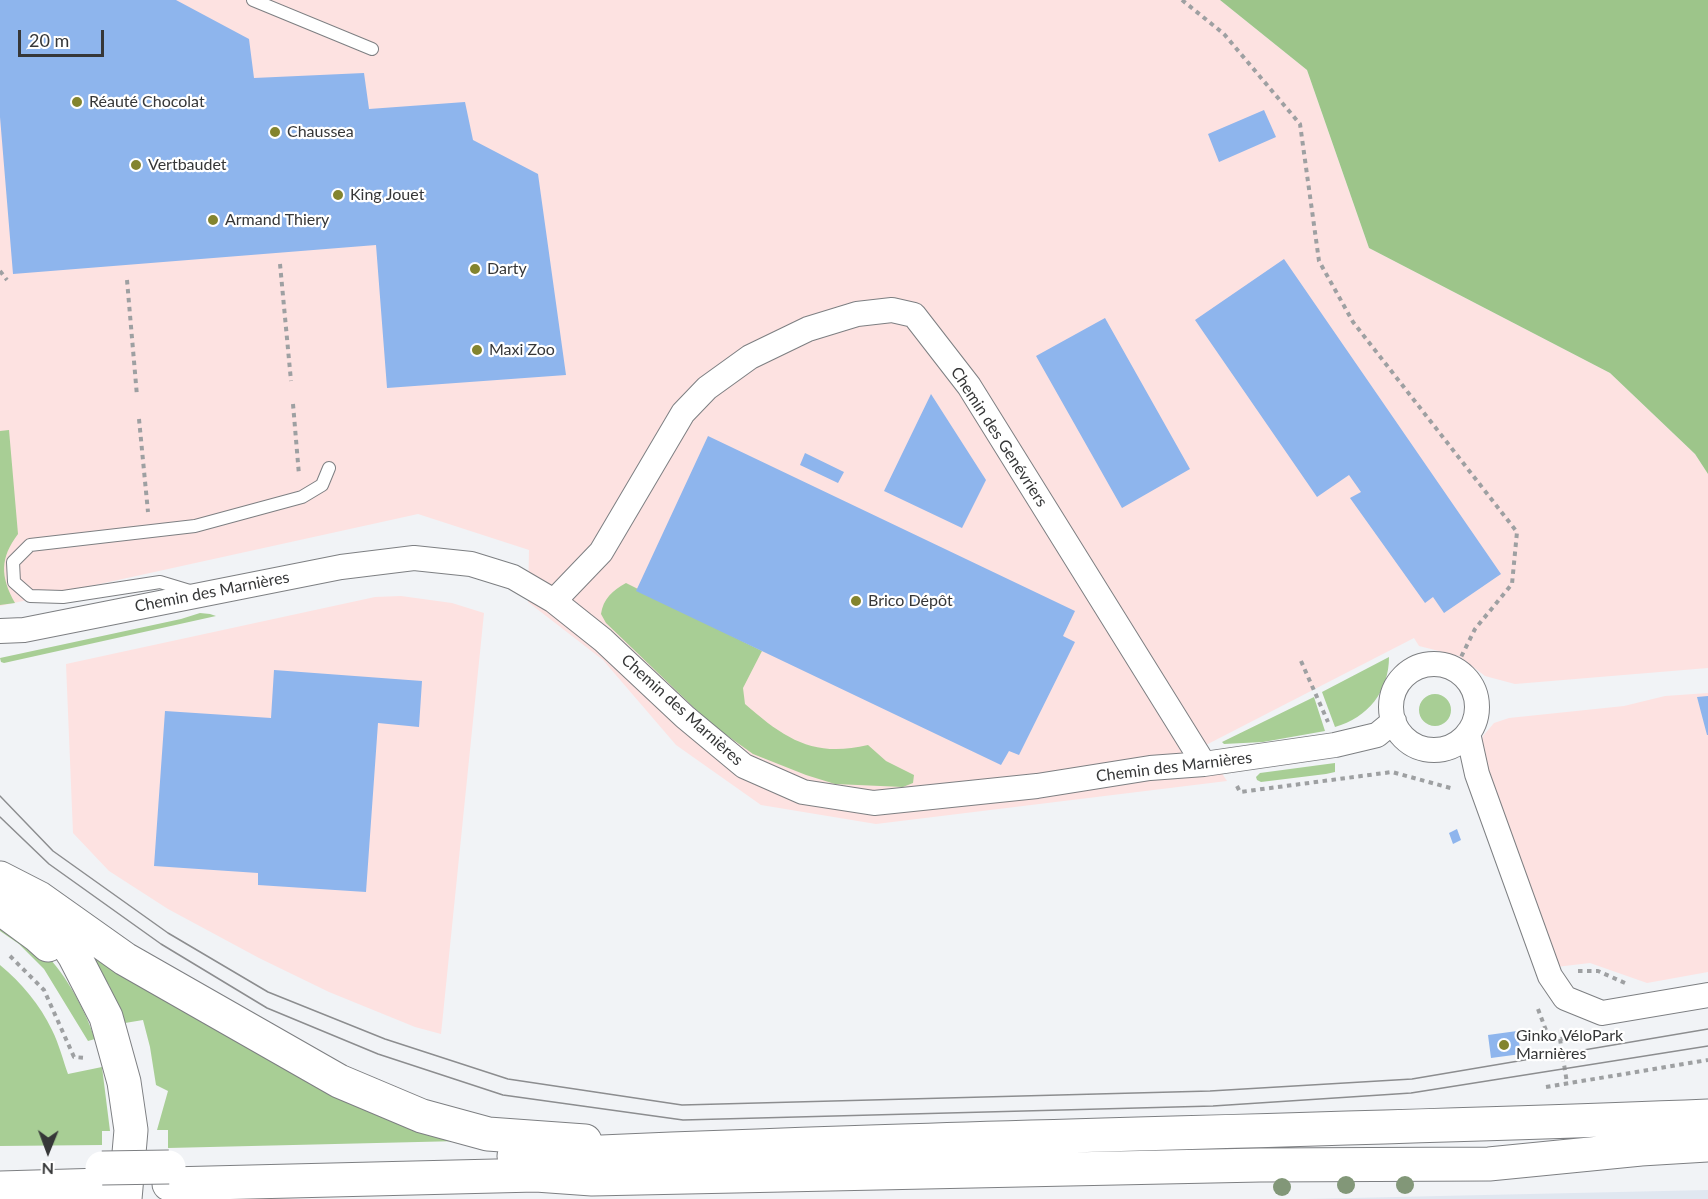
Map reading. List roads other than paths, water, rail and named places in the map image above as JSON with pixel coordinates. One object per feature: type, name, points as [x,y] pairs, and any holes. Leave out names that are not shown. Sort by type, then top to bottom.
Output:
[{"type":"main road","points":[[0,878],[39,898],[125,959],[227,1018],[339,1081],[422,1116],[498,1135],[731,1145]]},
{"type":"main road","points":[[0,889],[64,940],[106,1017],[124,1082],[130,1130],[110,1184]]},
{"type":"main road","points":[[0,908],[39,936],[90,986]]},
{"type":"main road","points":[[0,1188],[110,1184],[169,1175],[731,1145],[1708,1116]]},
{"type":"main road","points":[[169,1175],[536,1175],[592,1179],[1260,1165],[1489,1164],[1641,1149],[1708,1145]]},
{"type":"main road","points":[[0,1169],[110,1184]]},
{"type":"main road","points":[[226,1199],[537,1188],[592,1179]]},
{"type":"street","name":"Chemin des Genévriers","points":[[554,601],[601,552],[683,413],[707,388],[750,357],[808,329],[857,314],[892,310],[914,315],[969,386],[1214,763]]},
{"type":"street","name":"Chemin des Marnières","points":[[24,630],[341,567],[414,558],[471,564],[513,577],[554,601],[603,640],[685,717],[744,766],[803,792],[874,803],[1037,786],[1150,768],[1214,763],[1335,745],[1377,735],[1394,721]]},
{"type":"street","points":[[0,631],[24,630]]},
{"type":"street","points":[[0,641],[24,630]]},
{"type":"street","points":[[1443,665],[1455,669],[1468,682],[1477,699],[1474,723],[1468,734],[1448,748],[1426,749],[1406,740],[1394,721],[1393,696],[1398,684],[1406,675],[1418,668],[1443,665]]},
{"type":"street","points":[[1468,734],[1478,774],[1550,976],[1565,999],[1602,1013],[1708,995]]},
{"type":"lane","points":[[253,0],[372,50]]},
{"type":"lane","points":[[200,594],[160,582],[63,597],[30,596],[14,582],[13,562],[30,545],[195,526],[302,497],[322,485],[329,468]]},
{"type":"tram line","points":[[0,796],[53,851],[168,933],[268,992],[385,1039],[508,1079],[682,1105],[1210,1091],[1412,1079],[1708,1029]]},
{"type":"tram line","points":[[0,817],[49,864],[161,944],[267,1008],[378,1054],[503,1095],[683,1120],[1213,1106],[1411,1093],[1708,1046]]},
{"type":"place","name":"Réauté Chocolat","points":[[77,102]]},
{"type":"place","name":"Chaussea","points":[[275,132]]},
{"type":"place","name":"Vertbaudet","points":[[136,165]]},
{"type":"place","name":"King Jouet","points":[[338,195]]},
{"type":"place","name":"Armand Thiery","points":[[213,220]]},
{"type":"place","name":"Darty","points":[[475,269]]},
{"type":"place","name":"Maxi Zoo","points":[[477,350]]},
{"type":"place","name":"Brico Dépôt","points":[[856,601]]},
{"type":"place","name":"Ginko VéloPark Marnières","points":[[1504,1045]]}]
